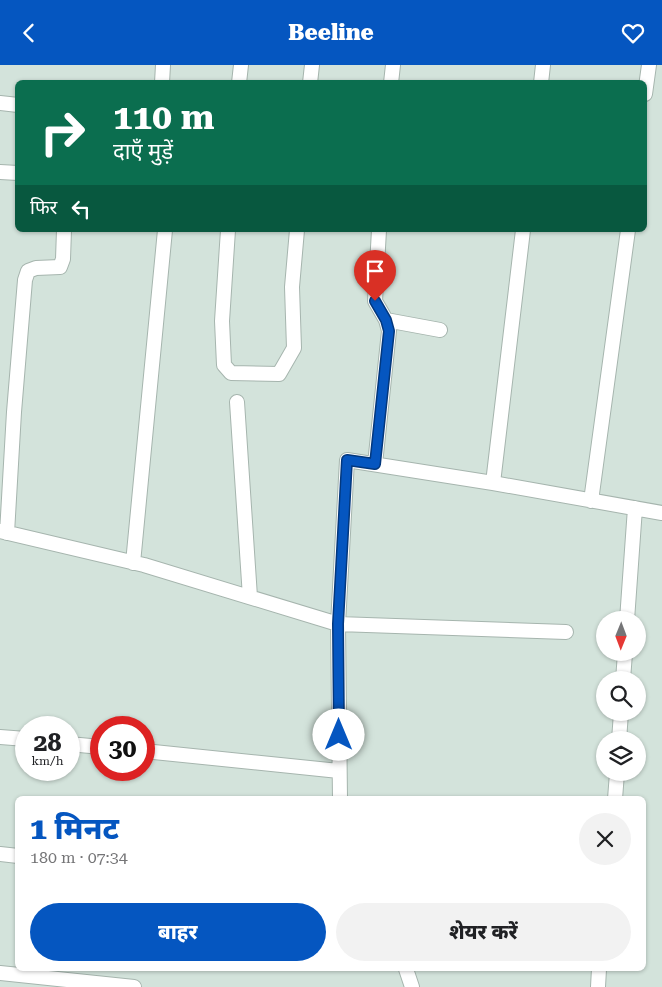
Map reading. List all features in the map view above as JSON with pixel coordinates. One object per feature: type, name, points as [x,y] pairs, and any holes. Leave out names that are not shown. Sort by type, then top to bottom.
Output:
[{"type":"street","points":[[162,80],[164,65]]},
{"type":"street","points":[[239,80],[241,65]]},
{"type":"street","points":[[310,80],[312,65]]},
{"type":"street","points":[[392,80],[393,65]]},
{"type":"street","points":[[541,80],[543,65]]},
{"type":"street","points":[[647,80],[649,65]]},
{"type":"street","points":[[0,103],[15,105]]},
{"type":"street","points":[[0,172],[15,173]]},
{"type":"street","points":[[64,232],[60,267],[28,271],[25,280],[3,532],[133,563],[338,624],[566,632]]},
{"type":"street","points":[[133,563],[165,232]]},
{"type":"street","points":[[228,232],[222,321],[224,365],[231,373],[279,374],[294,348],[292,287],[297,232]]},
{"type":"street","points":[[375,464],[389,331],[386,320],[375,301],[379,232]]},
{"type":"street","points":[[493,483],[523,232]]},
{"type":"street","points":[[591,501],[628,232]]},
{"type":"street","points":[[386,320],[440,330]]},
{"type":"street","points":[[237,402],[250,597]]},
{"type":"street","points":[[340,796],[338,624],[347,460],[493,483],[662,513]]},
{"type":"street","points":[[628,611],[635,508]]},
{"type":"street","points":[[0,737],[15,738]]},
{"type":"street","points":[[155,752],[339,771]]},
{"type":"street","points":[[615,796],[616,781]]},
{"type":"street","points":[[0,854],[15,856]]},
{"type":"street","points":[[407,971],[412,987]]},
{"type":"street","points":[[598,987],[599,971]]},
{"type":"street","points":[[0,973],[134,987]]},
{"type":"route","points":[[339,735],[338,624],[347,460],[375,464],[389,331],[386,320],[375,301]]}]
